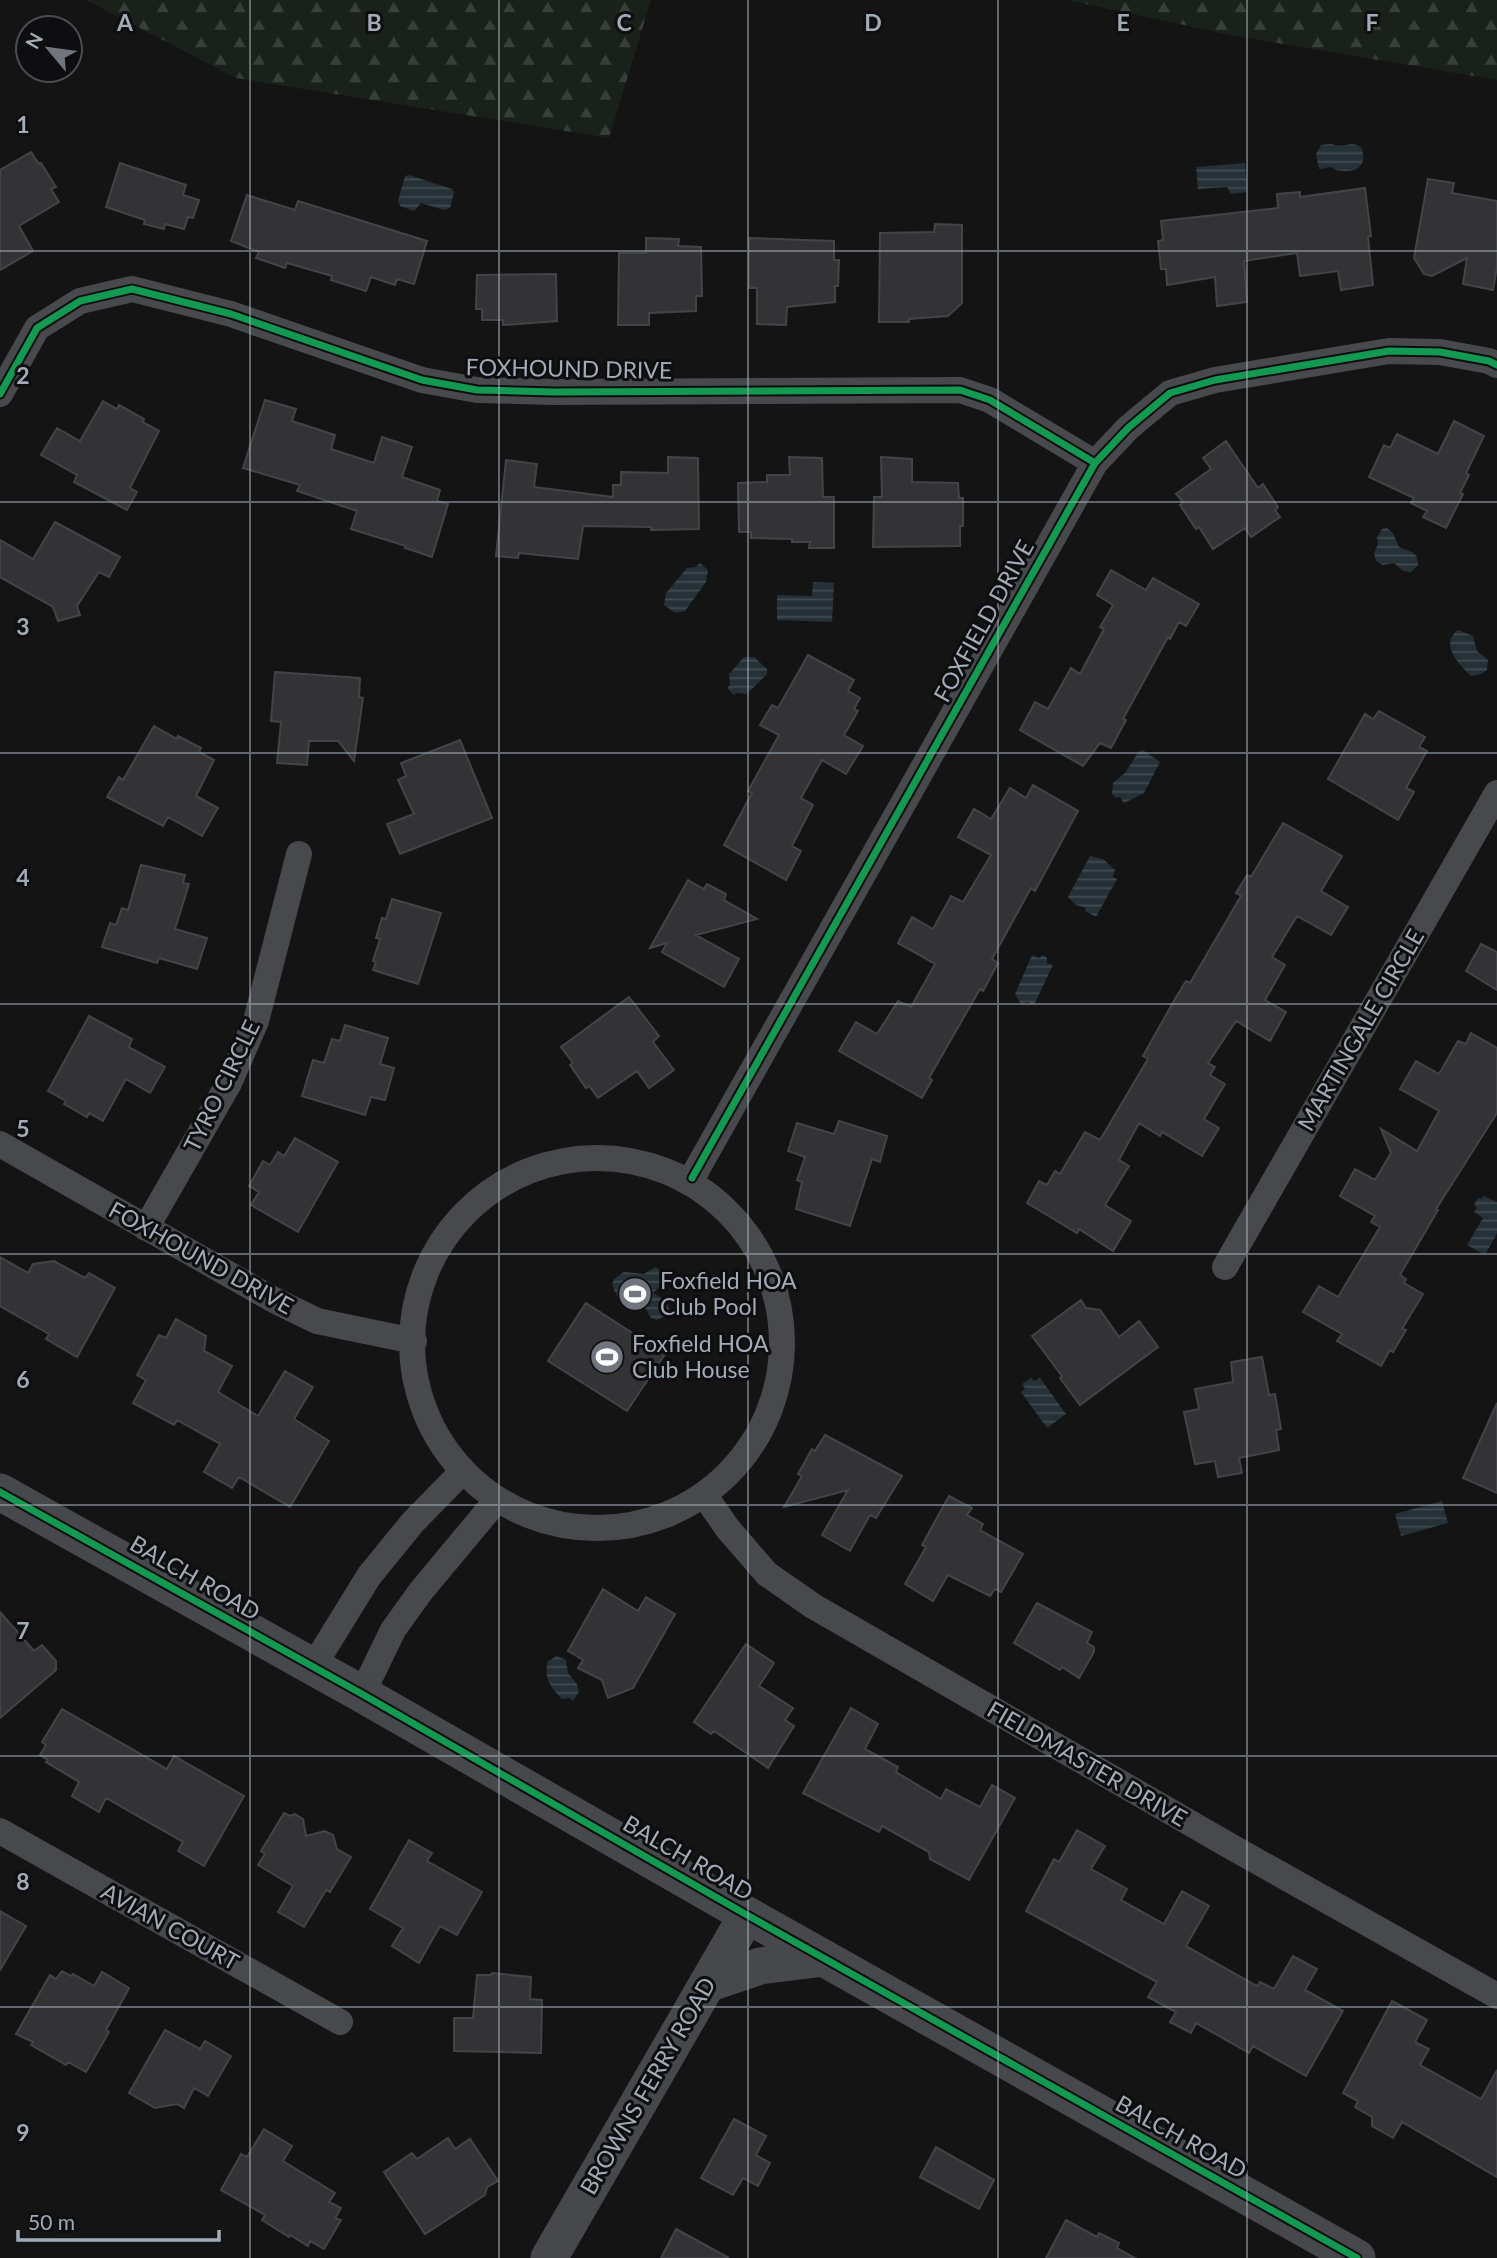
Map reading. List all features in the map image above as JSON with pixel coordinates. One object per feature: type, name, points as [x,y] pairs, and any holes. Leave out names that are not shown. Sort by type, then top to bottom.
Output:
[{"type":"street","name":"FOXHOUND DRIVE","points":[[0,394],[37,328],[80,300],[132,289],[231,314],[422,380],[477,390],[960,390],[990,400],[1095,463]]},
{"type":"street","name":"FOXFIELD DRIVE","points":[[692,1178],[1095,463],[1128,428],[1170,393],[1215,380],[1390,351],[1440,352],[1489,360],[1497,365]]},
{"type":"street","name":"MARTINGALE CIRCLE","points":[[1225,1267],[1497,793]]},
{"type":"street","name":"TYRO CIRCLE","points":[[146,1228],[229,1083],[256,1021],[299,854]]},
{"type":"street","name":"FOXHOUND DRIVE","points":[[0,1144],[146,1228],[317,1321],[414,1341]]},
{"type":"street","points":[[594,1155],[636,1158],[660,1164],[692,1178],[741,1227],[761,1257],[777,1315],[778,1354],[773,1391],[756,1435],[728,1476],[705,1496],[678,1513],[617,1530],[586,1530],[551,1524],[496,1501],[475,1487],[461,1473],[438,1436],[423,1402],[414,1341],[417,1309],[436,1254],[457,1223],[494,1189],[555,1161],[594,1155]]},
{"type":"street","points":[[313,1667],[369,1576],[413,1522],[461,1473]]},
{"type":"street","name":"BALCH ROAD","points":[[0,1492],[1357,2258]]},
{"type":"street","name":"FIELDMASTER DRIVE","points":[[705,1496],[728,1529],[767,1574],[813,1606],[1497,1996]]},
{"type":"street","points":[[362,1694],[393,1630],[421,1591],[496,1501]]},
{"type":"street","name":"AVIAN COURT","points":[[0,1831],[340,2022]]},
{"type":"street","name":"BROWNS FERRY ROAD","points":[[549,2258],[747,1915]]},
{"type":"street","points":[[707,1984],[760,1966],[824,1958]]},
{"type":"green space","points":[[86,0],[651,0],[609,138],[236,78]]},
{"type":"green space","points":[[1067,0],[1497,0],[1497,80],[1236,36]]},
{"type":"shaded area","points":[[1353,144],[1361,147],[1362,164],[1349,171],[1331,167],[1319,169],[1316,154],[1321,145]]},
{"type":"shaded area","points":[[1245,163],[1247,192],[1231,194],[1227,187],[1198,189],[1196,167]]},
{"type":"shaded area","points":[[405,176],[452,189],[454,192],[450,208],[444,210],[421,203],[414,211],[400,206],[398,201]]},
{"type":"shaded area","points":[[1387,528],[1393,533],[1399,547],[1412,552],[1416,557],[1418,565],[1411,572],[1403,571],[1394,563],[1383,565],[1376,561],[1374,553],[1378,544],[1377,537],[1382,529]]},
{"type":"shaded area","points":[[700,563],[708,570],[706,582],[685,611],[675,613],[664,605],[666,593],[687,568],[696,567]]},
{"type":"shaded area","points":[[813,582],[834,583],[832,622],[777,620],[777,595],[812,596]]},
{"type":"shaded area","points":[[1458,630],[1473,636],[1477,651],[1488,660],[1487,670],[1481,674],[1471,676],[1453,654],[1450,642]]},
{"type":"shaded area","points":[[744,657],[754,657],[767,669],[767,674],[747,694],[734,695],[727,688],[730,685],[729,674]]},
{"type":"shaded area","points":[[1143,750],[1160,762],[1144,793],[1124,803],[1120,797],[1116,798],[1112,794],[1113,783],[1125,773],[1139,751]]},
{"type":"shaded area","points":[[1090,856],[1103,859],[1115,870],[1113,877],[1117,879],[1096,917],[1068,897]]},
{"type":"shaded area","points":[[1032,955],[1039,958],[1043,955],[1047,958],[1047,963],[1053,965],[1034,1005],[1027,1002],[1021,1004],[1015,994]]},
{"type":"shaded area","points":[[1483,1196],[1497,1202],[1497,1233],[1485,1255],[1467,1245],[1483,1218],[1474,1212],[1477,1208],[1474,1205],[1478,1198]]},
{"type":"shaded area","name":"Foxfield HOA Club Pool","points":[[655,1267],[665,1273],[666,1280],[653,1293],[667,1301],[669,1309],[667,1315],[657,1320],[651,1318],[639,1303],[622,1300],[612,1285],[614,1279],[624,1272],[644,1274]]},
{"type":"shaded area","points":[[1031,1378],[1034,1381],[1040,1378],[1066,1414],[1047,1428],[1021,1392],[1025,1389],[1022,1384]]},
{"type":"shaded area","points":[[1442,1501],[1448,1523],[1401,1536],[1395,1514]]},
{"type":"shaded area","points":[[557,1656],[566,1660],[568,1673],[577,1684],[579,1692],[573,1701],[569,1698],[562,1699],[549,1682],[548,1661]]},
{"type":"building","points":[[31,152],[56,187],[51,189],[59,202],[19,226],[33,251],[0,270],[0,170]]},
{"type":"building","points":[[120,163],[186,185],[183,195],[199,200],[193,218],[188,217],[184,229],[165,224],[164,229],[144,224],[145,220],[106,207]]},
{"type":"building","points":[[1428,179],[1454,183],[1452,193],[1497,201],[1497,267],[1493,290],[1463,284],[1467,258],[1432,276],[1424,274],[1414,258]]},
{"type":"building","points":[[1365,188],[1373,285],[1341,290],[1338,271],[1300,276],[1297,253],[1244,261],[1247,302],[1217,306],[1215,277],[1167,285],[1166,269],[1161,269],[1158,241],[1163,240],[1161,221],[1278,208],[1277,194],[1300,192],[1300,197]]},
{"type":"building","points":[[247,195],[295,210],[298,201],[427,241],[414,284],[397,279],[395,285],[371,277],[366,291],[331,280],[332,276],[287,263],[285,268],[256,258],[259,252],[231,241]]},
{"type":"building","points":[[935,224],[962,225],[962,303],[948,316],[909,319],[909,322],[879,322],[880,233],[934,232]]},
{"type":"building","points":[[646,238],[679,239],[678,246],[701,247],[702,296],[696,296],[696,311],[649,313],[649,325],[618,325],[619,253],[646,253]]},
{"type":"building","points":[[749,238],[834,241],[834,260],[839,260],[835,302],[787,307],[786,325],[757,324],[757,288],[749,288]]},
{"type":"building","points":[[556,274],[557,321],[503,325],[503,320],[482,320],[482,309],[476,309],[477,275]]},
{"type":"building","points":[[265,400],[296,409],[292,421],[335,435],[331,449],[374,463],[382,437],[412,447],[402,477],[440,490],[437,501],[448,504],[432,557],[351,529],[357,511],[297,491],[300,485],[243,468]]},
{"type":"building","points":[[103,401],[117,409],[119,405],[159,431],[130,488],[137,492],[127,510],[74,482],[77,475],[41,455],[57,428],[80,441]]},
{"type":"building","points":[[1454,421],[1484,436],[1466,473],[1469,475],[1460,493],[1463,494],[1446,528],[1423,517],[1427,511],[1411,503],[1414,498],[1369,477],[1384,445],[1390,448],[1397,434],[1438,454]]},
{"type":"building","points":[[1226,441],[1258,488],[1263,484],[1278,507],[1275,510],[1280,517],[1251,537],[1245,528],[1213,549],[1199,527],[1196,529],[1180,505],[1183,502],[1176,494],[1211,469],[1203,458]]},
{"type":"building","points":[[668,457],[698,458],[699,529],[651,530],[651,527],[583,526],[578,559],[519,553],[518,558],[496,556],[506,460],[537,464],[534,487],[613,497],[613,485],[621,485],[621,472],[668,473]]},
{"type":"building","points":[[789,457],[822,458],[823,497],[834,497],[834,548],[809,548],[810,542],[751,538],[751,532],[739,532],[738,483],[767,482],[767,475],[790,475]]},
{"type":"building","points":[[881,457],[912,459],[912,482],[958,483],[959,498],[963,498],[960,546],[873,547],[874,497],[882,497]]},
{"type":"building","points":[[55,522],[120,557],[109,577],[99,572],[77,606],[80,615],[58,621],[53,607],[0,577],[0,540],[33,559]]},
{"type":"building","points":[[1111,570],[1146,590],[1153,578],[1199,604],[1186,626],[1179,622],[1170,639],[1168,637],[1123,719],[1126,720],[1111,748],[1100,743],[1083,766],[1020,730],[1035,702],[1048,709],[1071,668],[1080,674],[1104,629],[1100,627],[1113,605],[1097,595]]},
{"type":"building","points":[[808,655],[854,680],[848,691],[860,698],[854,709],[858,711],[844,735],[863,746],[846,774],[822,760],[801,798],[813,805],[792,846],[801,851],[786,880],[724,845],[752,793],[748,791],[779,735],[760,725],[772,705],[778,708]]},
{"type":"building","points":[[275,672],[360,678],[359,697],[363,698],[354,761],[338,741],[309,741],[307,765],[277,763],[281,722],[271,721]]},
{"type":"building","points":[[1379,711],[1425,737],[1419,747],[1427,751],[1406,788],[1414,792],[1398,820],[1328,779],[1365,714],[1373,719]]},
{"type":"building","points":[[154,726],[201,748],[199,752],[214,760],[196,796],[218,808],[202,836],[168,817],[163,826],[107,797],[119,777],[123,780]]},
{"type":"building","points":[[460,740],[492,818],[400,854],[387,824],[414,814],[398,780],[406,776],[401,763]]},
{"type":"building","points":[[1033,785],[1078,811],[1035,891],[1031,888],[992,959],[998,963],[929,1078],[932,1080],[922,1098],[839,1051],[856,1022],[877,1034],[898,1001],[911,1007],[935,964],[898,943],[912,917],[933,929],[951,896],[963,902],[991,855],[958,837],[974,809],[991,819],[1010,788],[1026,798]]},
{"type":"building","points":[[1283,823],[1342,856],[1321,891],[1348,907],[1331,935],[1297,916],[1272,957],[1285,965],[1265,1000],[1286,1012],[1270,1041],[1236,1021],[1208,1063],[1215,1067],[1210,1075],[1225,1084],[1204,1119],[1219,1128],[1202,1156],[1162,1132],[1160,1136],[1139,1123],[1119,1160],[1129,1166],[1105,1205],[1131,1221],[1113,1251],[1079,1229],[1077,1233],[1027,1203],[1039,1181],[1047,1185],[1055,1171],[1060,1174],[1085,1132],[1100,1140],[1148,1059],[1143,1056],[1175,999],[1186,981],[1190,983],[1241,896],[1236,893],[1247,875],[1251,877]]},
{"type":"building","points":[[141,865],[185,875],[183,883],[189,884],[175,929],[207,938],[197,969],[159,958],[157,963],[102,947],[110,923],[116,925],[122,908],[128,910]]},
{"type":"building","points":[[688,880],[704,889],[707,884],[726,894],[724,900],[757,919],[696,935],[739,959],[724,987],[662,952],[667,943],[650,948]]},
{"type":"building","points":[[392,899],[441,913],[418,984],[373,970],[380,939],[376,938]]},
{"type":"building","points":[[1481,944],[1497,952],[1497,990],[1466,971]]},
{"type":"building","points":[[629,997],[659,1036],[653,1042],[674,1070],[649,1088],[637,1071],[598,1098],[589,1086],[586,1088],[561,1047]]},
{"type":"building","points":[[89,1016],[132,1039],[129,1047],[165,1067],[150,1093],[126,1079],[103,1121],[89,1113],[87,1117],[48,1091]]},
{"type":"building","points":[[345,1025],[388,1038],[380,1064],[394,1068],[385,1100],[371,1097],[365,1115],[302,1096],[313,1060],[324,1063],[332,1039],[340,1041]]},
{"type":"building","points":[[1471,1033],[1497,1048],[1497,1113],[1436,1209],[1438,1210],[1400,1275],[1406,1279],[1404,1283],[1423,1294],[1402,1329],[1406,1330],[1381,1366],[1337,1341],[1342,1334],[1303,1312],[1319,1286],[1338,1297],[1380,1227],[1371,1222],[1375,1216],[1340,1196],[1355,1169],[1375,1180],[1391,1153],[1381,1129],[1417,1151],[1439,1111],[1400,1089],[1416,1061],[1439,1074],[1458,1041],[1466,1044]]},
{"type":"building","points":[[839,1121],[887,1136],[880,1162],[872,1159],[850,1226],[796,1209],[802,1182],[797,1180],[805,1157],[788,1151],[797,1123],[834,1134]]},
{"type":"building","points":[[295,1138],[338,1162],[298,1232],[251,1205],[259,1192],[249,1186],[263,1161],[270,1165],[278,1152],[284,1156]]},
{"type":"building","points":[[0,1257],[28,1273],[33,1264],[54,1261],[85,1278],[89,1273],[115,1288],[77,1357],[46,1339],[49,1334],[0,1306]]},
{"type":"building","points":[[1081,1300],[1086,1308],[1100,1310],[1119,1337],[1139,1321],[1158,1347],[1080,1405],[1032,1336]]},
{"type":"building","name":"Foxfield HOA Club House","points":[[586,1303],[665,1354],[627,1411],[548,1361]]},
{"type":"building","points":[[176,1319],[206,1336],[204,1351],[232,1366],[218,1392],[258,1416],[285,1371],[313,1387],[294,1419],[329,1441],[290,1507],[239,1477],[232,1488],[204,1472],[220,1444],[177,1420],[174,1425],[133,1403],[146,1380],[137,1375],[159,1335],[166,1338]]},
{"type":"building","points":[[1262,1357],[1269,1395],[1275,1394],[1281,1429],[1276,1430],[1279,1450],[1239,1458],[1242,1473],[1218,1477],[1215,1461],[1195,1464],[1184,1412],[1199,1409],[1195,1389],[1233,1382],[1231,1362]]},
{"type":"building","points":[[1497,1403],[1497,1493],[1463,1478]]},
{"type":"building","points":[[825,1435],[902,1476],[876,1518],[870,1515],[850,1551],[822,1535],[848,1490],[784,1507],[802,1476],[798,1474],[812,1449],[815,1451]]},
{"type":"building","points":[[949,1496],[972,1508],[967,1515],[983,1524],[980,1530],[1023,1554],[1001,1592],[995,1589],[990,1596],[948,1575],[933,1601],[905,1584],[926,1547],[922,1545]]},
{"type":"building","points":[[603,1589],[638,1611],[646,1597],[675,1614],[633,1688],[608,1698],[602,1680],[578,1668],[583,1660],[568,1651]]},
{"type":"building","points":[[1037,1603],[1092,1632],[1087,1643],[1094,1647],[1094,1652],[1079,1678],[1014,1643]]},
{"type":"building","points":[[0,1612],[34,1651],[42,1645],[56,1661],[56,1670],[0,1718]]},
{"type":"building","points":[[746,1644],[774,1663],[759,1686],[793,1708],[785,1720],[794,1726],[768,1768],[714,1731],[711,1734],[694,1722]]},
{"type":"building","points":[[851,1708],[878,1724],[865,1749],[898,1767],[896,1772],[941,1799],[946,1789],[980,1807],[992,1785],[1015,1798],[969,1880],[930,1859],[929,1852],[882,1826],[879,1832],[803,1793]]},
{"type":"building","points":[[62,1709],[167,1769],[174,1756],[244,1796],[204,1866],[178,1851],[183,1842],[106,1798],[99,1812],[72,1796],[79,1782],[46,1762],[48,1760],[40,1755],[46,1745],[42,1742]]},
{"type":"building","points":[[284,1813],[290,1816],[295,1814],[303,1819],[306,1836],[325,1831],[333,1835],[337,1849],[351,1857],[330,1892],[326,1890],[304,1927],[278,1912],[293,1886],[258,1865],[265,1854],[261,1851]]},
{"type":"building","points":[[1077,1830],[1105,1846],[1091,1869],[1127,1889],[1121,1900],[1164,1924],[1182,1891],[1209,1906],[1186,1946],[1257,1986],[1260,1982],[1274,1989],[1293,1956],[1317,1969],[1305,1990],[1343,2011],[1306,2076],[1253,2046],[1249,2053],[1196,2023],[1191,2033],[1170,2022],[1176,2012],[1148,1997],[1157,1982],[1026,1911],[1054,1859],[1059,1862]]},
{"type":"building","points":[[409,1840],[432,1853],[427,1861],[482,1892],[457,1935],[440,1926],[419,1963],[392,1946],[403,1928],[370,1909]]},
{"type":"building","points":[[0,1911],[26,1926],[0,1970]]},
{"type":"building","points":[[62,1971],[94,1986],[102,1972],[129,1988],[106,2030],[109,2032],[86,2072],[68,2062],[66,2065],[31,2045],[33,2042],[16,2034],[50,1975],[56,1979]]},
{"type":"building","points":[[492,1973],[531,1977],[530,1999],[542,2000],[541,2053],[454,2051],[454,2018],[473,2018],[477,1975]]},
{"type":"building","points":[[1392,2001],[1427,2020],[1415,2042],[1429,2049],[1420,2065],[1481,2099],[1497,2070],[1497,2177],[1402,2122],[1393,2138],[1372,2126],[1372,2117],[1355,2107],[1358,2101],[1343,2093]]},
{"type":"building","points":[[165,2030],[200,2049],[205,2041],[231,2056],[208,2096],[194,2088],[184,2108],[177,2104],[155,2108],[129,2093]]},
{"type":"building","points":[[734,2119],[766,2136],[756,2155],[770,2163],[758,2186],[743,2178],[733,2195],[701,2178]]},
{"type":"building","points":[[264,2129],[292,2146],[283,2161],[335,2193],[329,2202],[341,2208],[335,2218],[341,2220],[324,2249],[310,2241],[308,2246],[290,2235],[289,2237],[262,2220],[265,2215],[221,2190],[241,2154],[247,2157]]},
{"type":"building","points":[[448,2138],[455,2149],[470,2139],[498,2181],[487,2187],[485,2195],[425,2234],[384,2172],[412,2153],[417,2159]]},
{"type":"building","points":[[936,2147],[994,2180],[979,2209],[920,2177]]},
{"type":"building","points":[[1066,2220],[1097,2237],[1099,2233],[1119,2243],[1117,2248],[1135,2258],[1046,2258]]},
{"type":"building","points":[[676,2229],[729,2258],[661,2258]]},
{"type":"cycle path","points":[[0,394],[37,328],[80,301],[132,289],[231,314],[422,380],[477,390],[960,390],[990,400],[1095,463]]},
{"type":"cycle path","points":[[692,1178],[1095,463],[1128,428],[1170,393],[1215,380],[1389,351],[1440,352],[1489,361],[1497,365]]},
{"type":"cycle path","points":[[0,1492],[1357,2258]]},
{"type":"place","name":"Foxfield HOA Club Pool","points":[[635,1294]]},
{"type":"place","name":"Foxfield HOA Club House","points":[[607,1357]]}]
